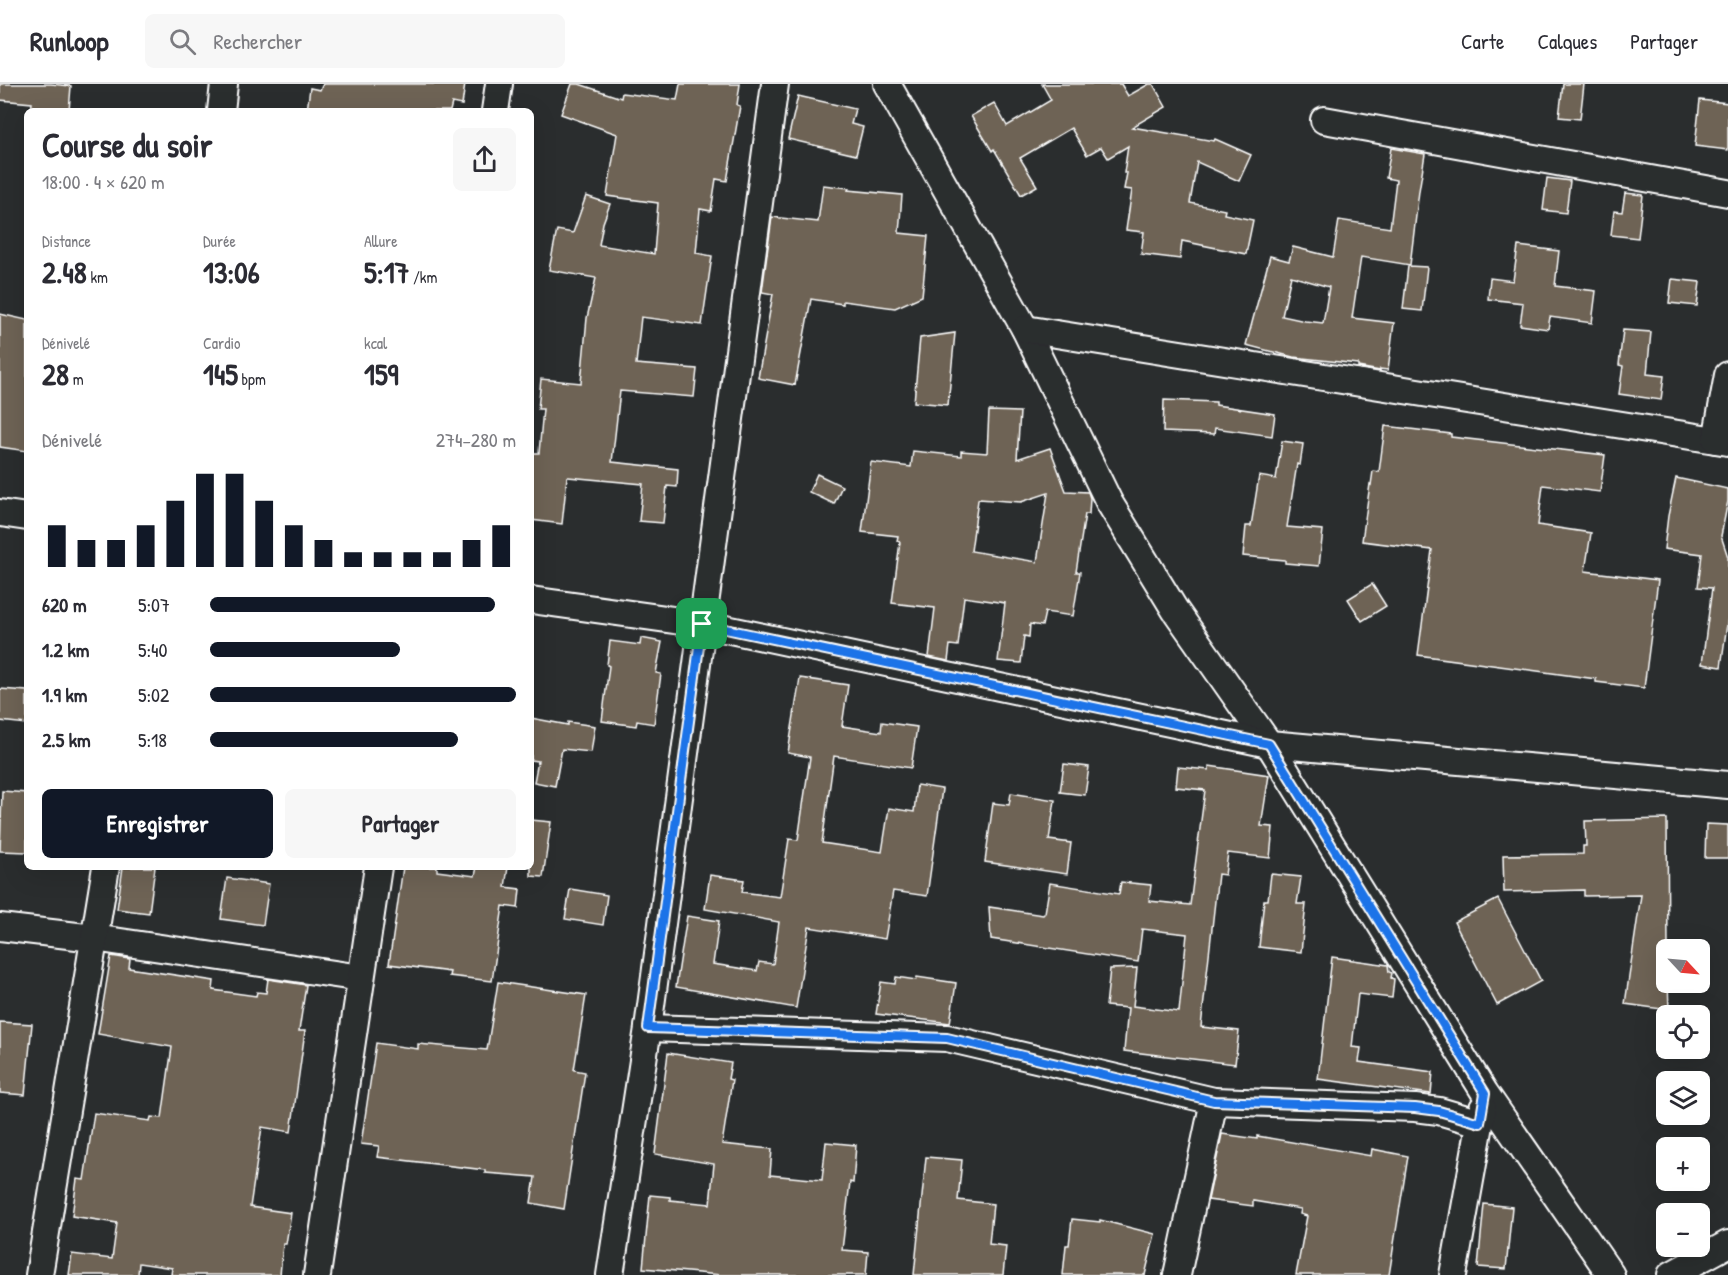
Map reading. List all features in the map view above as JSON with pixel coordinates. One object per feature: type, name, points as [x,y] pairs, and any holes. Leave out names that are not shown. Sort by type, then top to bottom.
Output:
[{"type":"street","points":[[221,108],[224,84]]},
{"type":"street","points":[[495,108],[499,84]]},
{"type":"street","points":[[609,1275],[648,1028],[774,84]]},
{"type":"street","points":[[887,84],[1025,329],[1109,502],[1175,610],[1269,744],[1485,1093],[1611,1275]]},
{"type":"street","points":[[1324,120],[1728,193]]},
{"type":"street","points":[[1025,329],[1722,441],[1728,375]]},
{"type":"street","points":[[0,513],[24,517]]},
{"type":"street","points":[[534,600],[702,624],[1269,744],[1728,785]]},
{"type":"street","points":[[39,1275],[105,870]]},
{"type":"street","points":[[317,1275],[378,870]]},
{"type":"street","points":[[0,927],[94,938],[361,978]]},
{"type":"street","points":[[648,1028],[947,1038],[1214,1101],[1415,1108],[1439,1111],[1480,1123]]},
{"type":"street","points":[[1453,1275],[1485,1093]]},
{"type":"street","points":[[1177,1275],[1214,1101]]},
{"type":"street","points":[[1671,1275],[1728,1245]]},
{"type":"building","points":[[0,84],[71,86],[69,108],[31,108],[32,103],[0,100]]},
{"type":"building","points":[[323,84],[465,84],[462,105],[452,103],[451,108],[307,108],[310,88],[320,90]]},
{"type":"building","points":[[572,84],[579,84],[621,98],[622,93],[677,100],[680,84],[740,84],[737,105],[740,106],[727,181],[716,179],[711,211],[700,209],[696,253],[712,256],[702,325],[641,317],[636,364],[697,369],[694,397],[620,391],[612,462],[678,469],[677,487],[667,486],[663,523],[639,521],[643,484],[568,477],[562,524],[534,520],[534,453],[539,453],[543,409],[538,409],[541,379],[581,383],[587,318],[596,278],[549,270],[557,230],[573,233],[586,196],[610,204],[603,223],[599,245],[654,254],[658,203],[607,196],[617,134],[561,114]]},
{"type":"building","points":[[1042,84],[1121,84],[1128,96],[1153,84],[1166,107],[1132,127],[1214,141],[1215,139],[1251,155],[1239,181],[1197,162],[1190,203],[1225,210],[1224,214],[1253,220],[1246,254],[1182,241],[1180,259],[1141,254],[1144,232],[1126,230],[1132,190],[1124,189],[1128,146],[1108,158],[1101,147],[1087,155],[1071,128],[1020,158],[1037,186],[1021,195],[971,116],[994,103],[1007,126],[1051,100]]},
{"type":"building","points":[[1563,84],[1584,84],[1580,119],[1559,117]]},
{"type":"building","points":[[798,96],[855,109],[851,124],[863,127],[856,155],[788,139]]},
{"type":"building","points":[[1700,100],[1728,103],[1728,150],[1695,146]]},
{"type":"building","points":[[1391,148],[1425,154],[1410,265],[1361,257],[1352,318],[1394,323],[1388,370],[1380,369],[1380,371],[1358,367],[1358,364],[1293,357],[1246,345],[1270,256],[1289,261],[1293,247],[1333,257],[1339,220],[1390,228],[1396,180],[1386,178]],"holes":[[[1291,276],[1329,287],[1323,323],[1282,316]]]},
{"type":"building","points":[[1547,178],[1570,181],[1566,213],[1543,210]]},
{"type":"building","points":[[823,185],[849,188],[848,190],[902,195],[899,233],[928,236],[922,296],[895,308],[811,299],[795,385],[758,378],[773,294],[762,292],[772,217],[818,222]]},
{"type":"building","points":[[1625,193],[1643,195],[1638,238],[1611,235],[1614,211],[1622,212]]},
{"type":"building","points":[[1518,246],[1559,251],[1555,286],[1596,291],[1592,323],[1550,317],[1548,329],[1520,325],[1523,303],[1488,299],[1490,278],[1513,281]]},
{"type":"building","points":[[1408,266],[1427,267],[1422,311],[1403,309]]},
{"type":"building","points":[[1672,279],[1700,282],[1697,306],[1669,303]]},
{"type":"building","points":[[0,314],[24,319],[24,451],[0,447]]},
{"type":"building","points":[[1623,330],[1651,332],[1647,374],[1664,376],[1661,400],[1619,394],[1623,366],[1619,365]]},
{"type":"building","points":[[955,333],[948,405],[914,402],[920,338]]},
{"type":"building","points":[[1164,400],[1216,402],[1216,405],[1275,414],[1272,436],[1215,428],[1214,434],[1163,432]]},
{"type":"building","points":[[989,411],[1020,412],[1017,459],[1050,448],[1066,491],[1088,492],[1090,498],[1089,514],[1085,514],[1076,572],[1080,572],[1073,616],[1045,612],[1042,626],[1030,624],[1029,637],[1024,636],[1021,663],[998,661],[1005,603],[964,597],[958,646],[950,645],[948,661],[929,657],[935,608],[892,603],[900,542],[897,541],[898,536],[862,532],[871,462],[911,467],[913,451],[961,456],[961,451],[987,453]],"holes":[[[1048,493],[1037,562],[971,551],[979,499],[1021,502]]]},
{"type":"building","points":[[1385,426],[1451,434],[1451,437],[1605,455],[1600,492],[1543,485],[1538,525],[1591,533],[1585,571],[1658,580],[1644,688],[1596,682],[1596,679],[1418,655],[1432,550],[1362,541],[1370,484],[1373,471],[1379,472]]},
{"type":"building","points":[[1282,441],[1303,444],[1300,465],[1297,464],[1287,527],[1323,530],[1319,566],[1243,556],[1246,526],[1251,526],[1259,476],[1276,479]]},
{"type":"building","points":[[817,474],[842,486],[834,504],[809,492]]},
{"type":"building","points":[[1676,478],[1728,489],[1721,536],[1728,557],[1728,617],[1721,667],[1702,664],[1712,588],[1698,587],[1702,554],[1664,549]]},
{"type":"building","points":[[1372,584],[1386,606],[1362,621],[1348,599]]},
{"type":"building","points":[[641,638],[662,642],[656,673],[661,674],[654,724],[637,721],[636,726],[602,721],[610,641],[640,645]]},
{"type":"building","points":[[800,678],[848,685],[842,726],[881,732],[882,722],[917,727],[911,768],[834,756],[822,843],[882,852],[889,808],[914,812],[917,785],[942,789],[927,896],[893,891],[885,939],[809,927],[796,1008],[676,987],[687,916],[719,921],[713,964],[757,971],[759,962],[773,964],[779,922],[705,909],[710,875],[744,880],[742,892],[780,897],[789,839],[798,840],[810,757],[788,753]]},
{"type":"building","points":[[0,689],[24,691],[24,724],[0,721]]},
{"type":"building","points":[[534,719],[568,725],[568,722],[595,726],[591,752],[562,749],[555,786],[534,782],[538,761],[534,760]]},
{"type":"building","points":[[1064,764],[1089,767],[1085,795],[1060,792]]},
{"type":"building","points":[[1209,766],[1269,775],[1261,826],[1273,827],[1270,858],[1228,853],[1225,875],[1218,874],[1201,1027],[1239,1031],[1235,1064],[1124,1051],[1128,1008],[1106,1006],[1110,969],[1137,968],[1133,1006],[1179,1012],[1187,934],[1142,929],[1138,962],[991,939],[989,907],[1043,915],[1050,883],[1119,894],[1121,882],[1151,885],[1149,901],[1190,905],[1205,790],[1176,787],[1178,767],[1209,770]]},
{"type":"building","points":[[2,791],[24,793],[24,852],[0,851]]},
{"type":"building","points":[[1011,793],[1055,800],[1049,840],[1071,843],[1067,874],[985,862],[993,803],[1009,805]]},
{"type":"building","points":[[1667,819],[1668,939],[1656,939],[1656,993],[1668,993],[1669,1005],[1656,1005],[1656,1008],[1625,1004],[1641,895],[1584,896],[1584,890],[1504,892],[1503,855],[1583,854],[1583,846],[1586,846],[1585,821]]},
{"type":"building","points":[[534,820],[551,822],[543,877],[531,876],[531,870],[534,870]]},
{"type":"building","points":[[1706,824],[1728,825],[1728,858],[1705,858]]},
{"type":"building","points":[[123,870],[155,870],[149,913],[117,909]]},
{"type":"building","points":[[403,870],[437,870],[475,876],[476,870],[508,870],[505,887],[520,889],[518,908],[503,906],[492,981],[449,976],[450,972],[389,964]]},
{"type":"building","points":[[1271,874],[1301,877],[1297,904],[1306,904],[1301,952],[1259,947],[1264,900],[1268,900]]},
{"type":"building","points":[[227,878],[269,884],[263,925],[221,919]]},
{"type":"building","points":[[570,889],[607,895],[603,925],[565,919]]},
{"type":"building","points":[[1498,899],[1541,981],[1497,1005],[1454,922]]},
{"type":"building","points":[[111,956],[130,959],[129,968],[214,981],[213,990],[256,996],[257,992],[266,993],[268,979],[306,985],[299,1031],[305,1031],[291,1132],[262,1127],[250,1207],[291,1213],[286,1244],[283,1244],[280,1275],[171,1275],[172,1268],[139,1263],[138,1275],[69,1275],[72,1254],[112,1259],[117,1223],[72,1216],[77,1179],[84,1180],[94,1113],[150,1121],[151,1117],[162,1118],[172,1047],[98,1034]]},
{"type":"building","points":[[1332,957],[1388,965],[1389,972],[1392,973],[1391,978],[1394,979],[1392,998],[1358,994],[1352,1047],[1361,1048],[1359,1062],[1433,1072],[1431,1094],[1318,1079]]},
{"type":"building","points":[[896,977],[916,980],[917,977],[956,983],[950,1023],[876,1014],[881,982],[895,984]]},
{"type":"building","points":[[498,982],[586,995],[574,1070],[585,1072],[564,1209],[531,1203],[535,1177],[485,1173],[485,1170],[377,1157],[379,1146],[361,1144],[376,1043],[418,1049],[418,1044],[487,1050]]},
{"type":"building","points":[[0,1022],[32,1024],[25,1095],[0,1093]]},
{"type":"building","points":[[668,1053],[731,1063],[728,1079],[732,1080],[722,1144],[772,1149],[770,1175],[822,1180],[826,1142],[856,1145],[853,1183],[850,1182],[842,1250],[868,1252],[866,1275],[721,1275],[643,1268],[650,1195],[670,1197],[670,1200],[710,1204],[714,1164],[655,1154]]},
{"type":"building","points":[[1222,1134],[1257,1139],[1257,1136],[1371,1156],[1372,1149],[1408,1156],[1389,1275],[1296,1275],[1307,1216],[1300,1214],[1301,1209],[1253,1201],[1253,1206],[1208,1200]]},
{"type":"building","points":[[926,1157],[962,1160],[958,1200],[993,1204],[989,1244],[1006,1246],[1003,1275],[914,1275]]},
{"type":"building","points":[[1484,1204],[1512,1207],[1506,1269],[1478,1267]]},
{"type":"building","points":[[1072,1219],[1100,1222],[1100,1220],[1155,1234],[1145,1275],[1063,1275]]},
{"type":"route","points":[[702,624],[1269,744],[1485,1093],[1480,1123],[1439,1111],[1415,1108],[1214,1101],[947,1038],[648,1028],[702,624]]}]
